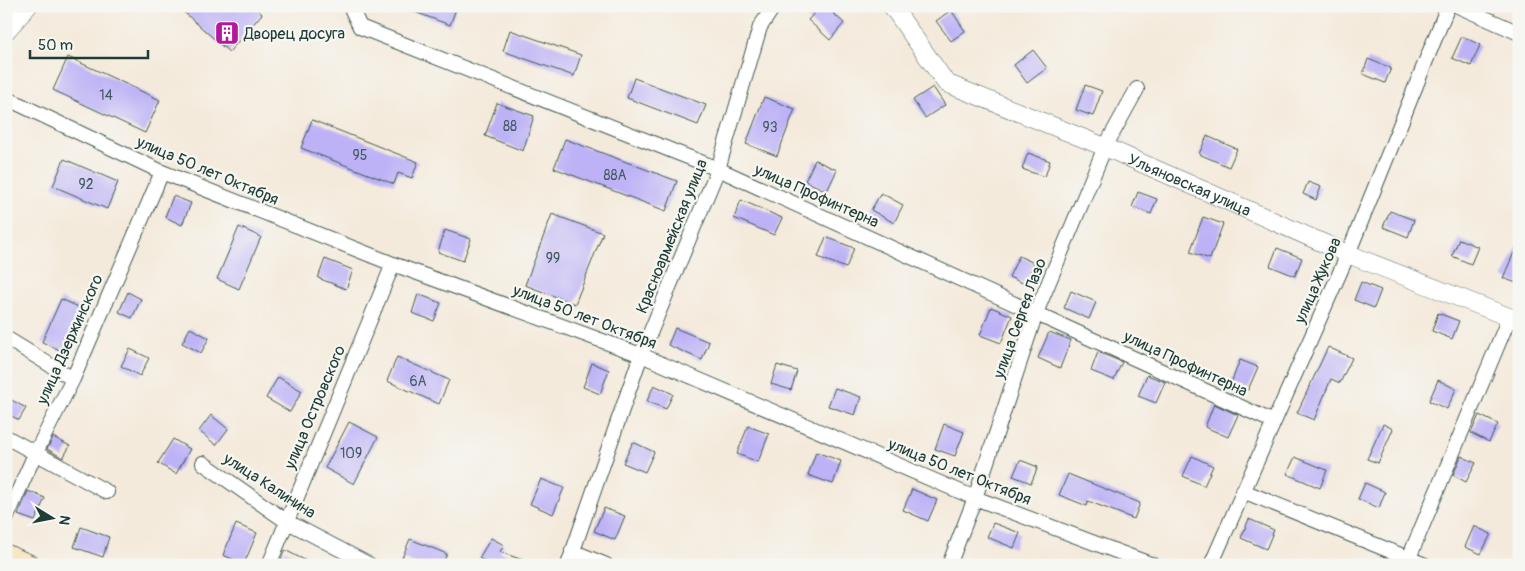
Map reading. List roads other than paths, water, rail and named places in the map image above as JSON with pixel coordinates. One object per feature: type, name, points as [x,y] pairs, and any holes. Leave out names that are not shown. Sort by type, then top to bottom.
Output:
[{"type":"main road","points":[[6,554],[31,565]]},
{"type":"street","points":[[6,30],[28,6]]},
{"type":"street","name":"улица Профинтерна","points":[[350,6],[360,27],[718,169],[1274,422]]},
{"type":"street","name":"Красноармейская улица","points":[[570,558],[641,355],[718,169],[760,27],[774,6]]},
{"type":"street","name":"Ульяновская улица","points":[[892,6],[946,82],[1105,147],[1348,254],[1514,319]]},
{"type":"street","name":"улица Жукова","points":[[1211,565],[1348,254],[1448,6]]},
{"type":"street","points":[[1458,6],[1519,33]]},
{"type":"street","name":"улица Сергея Лазо","points":[[949,565],[975,498],[1036,313],[1105,147],[1137,89]]},
{"type":"street","name":"улица 50 лет Октября","points":[[6,98],[162,172],[393,264],[641,355],[975,498],[1153,565]]},
{"type":"street","name":"улица Дзержинского","points":[[6,520],[34,454],[73,379],[162,172]]},
{"type":"street","name":"улица Островского","points":[[269,565],[393,264]]},
{"type":"street","points":[[1409,558],[1514,319]]},
{"type":"street","points":[[6,338],[73,379]]},
{"type":"street","points":[[6,437],[106,492]]},
{"type":"street","name":"улица Калинина","points":[[203,462],[286,521],[370,565]]},
{"type":"street","points":[[1243,491],[1425,565]]},
{"type":"street","points":[[570,558],[606,565]]},
{"type":"place","name":"Дворец досуга","points":[[227,33]]}]
